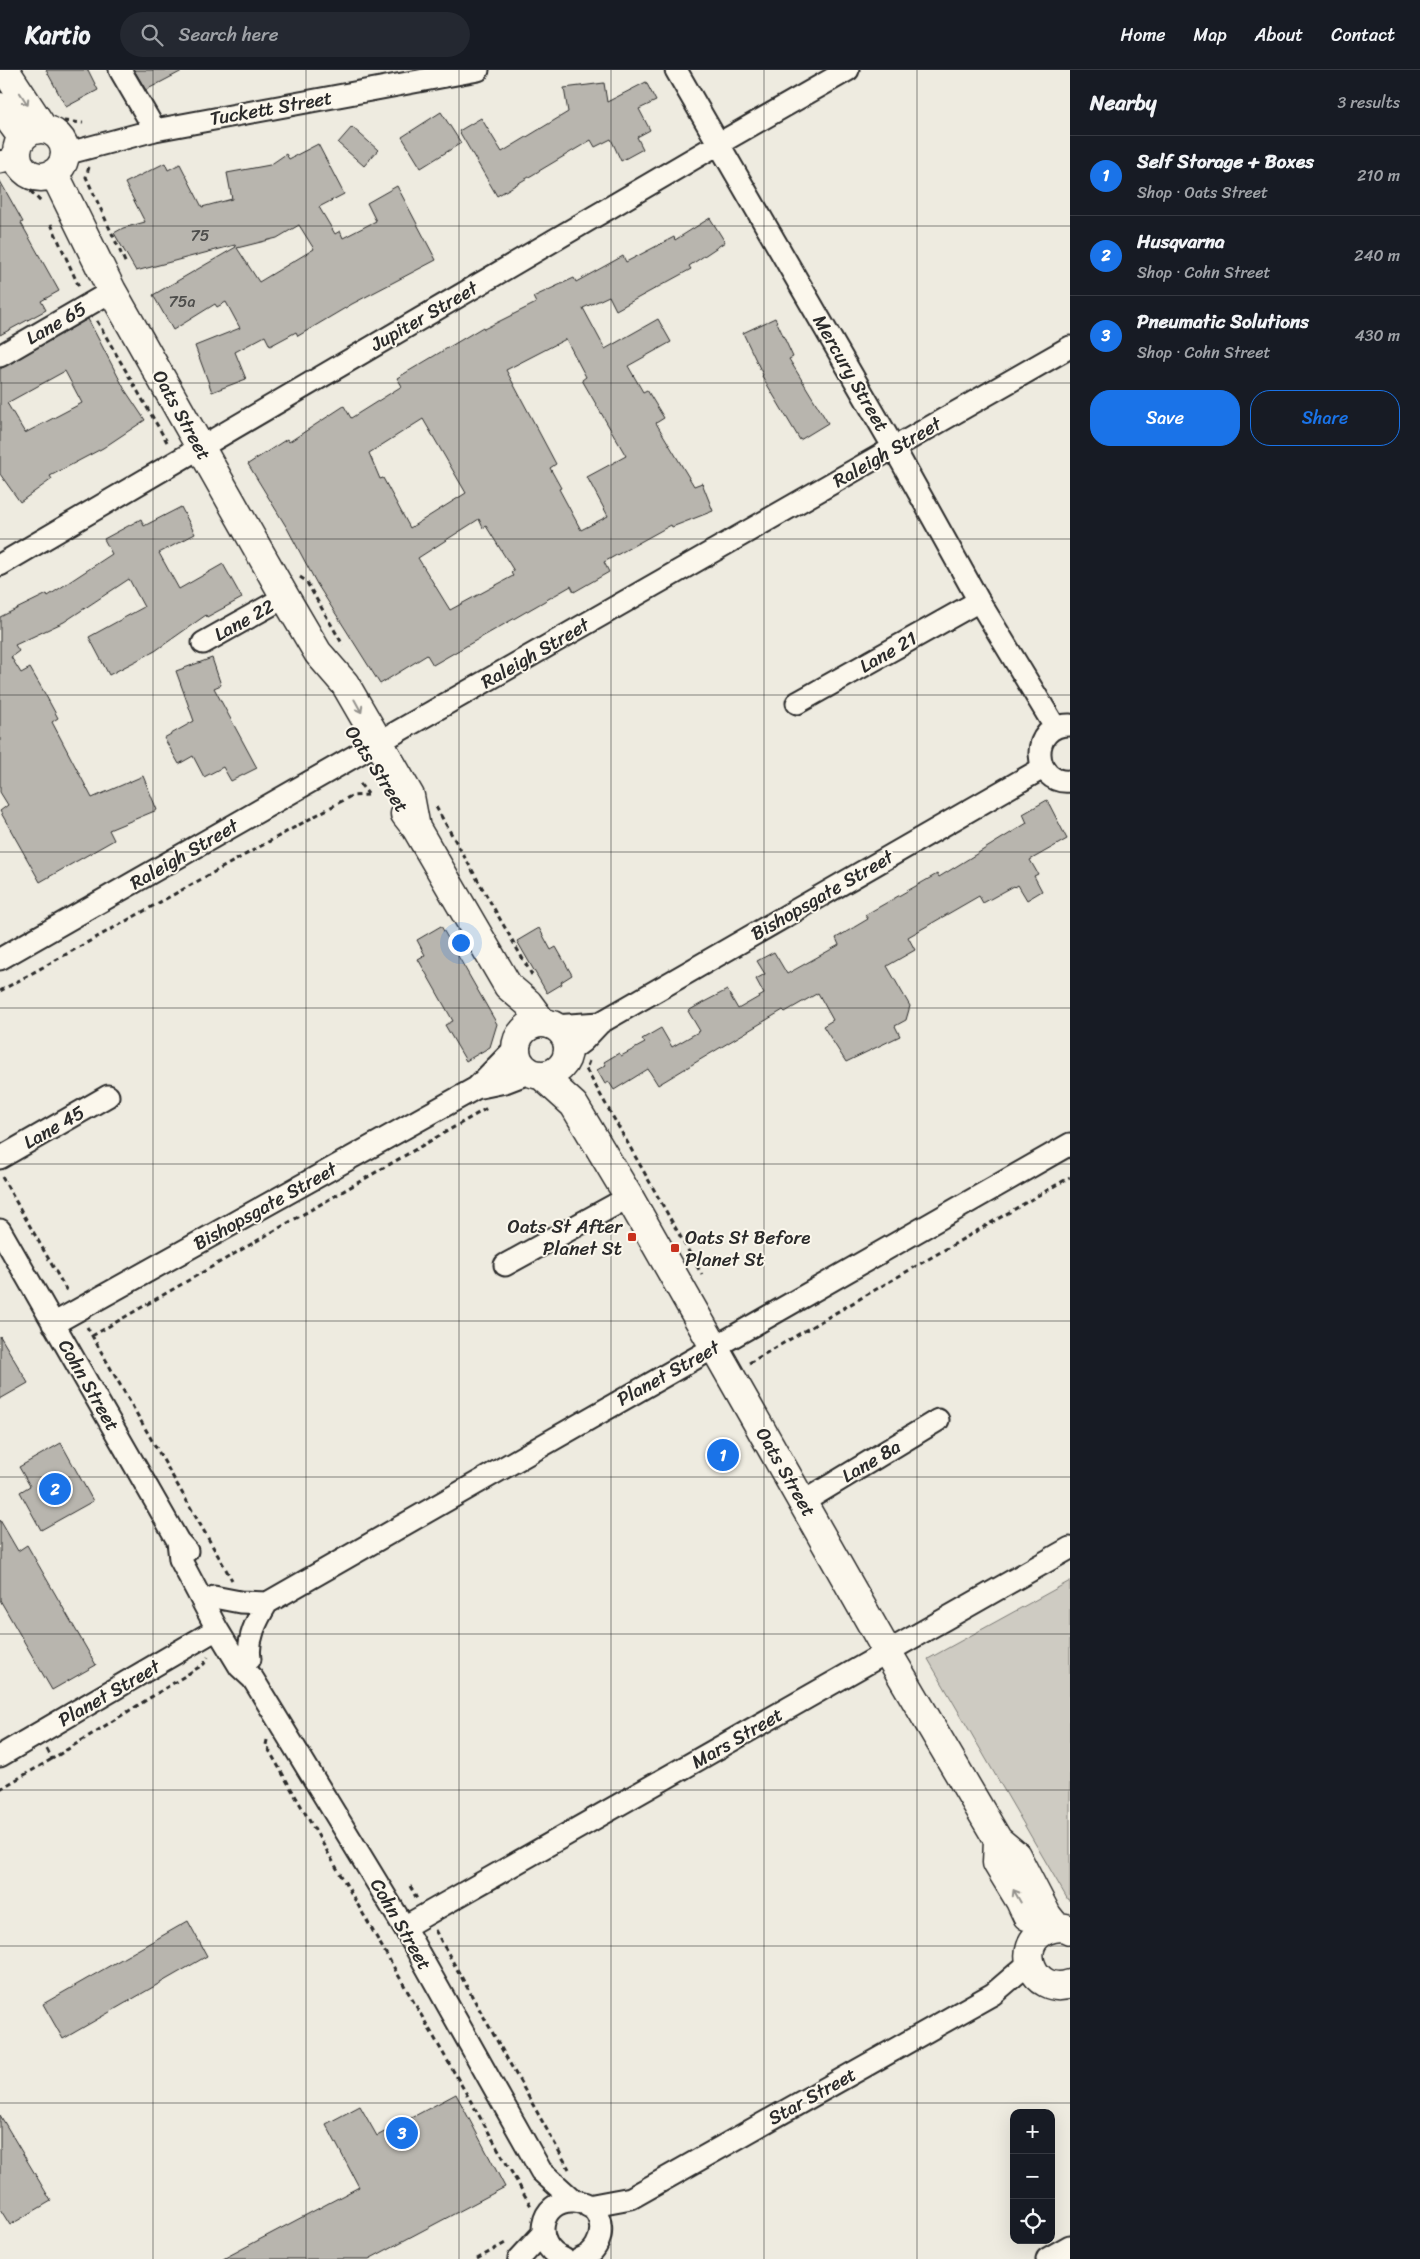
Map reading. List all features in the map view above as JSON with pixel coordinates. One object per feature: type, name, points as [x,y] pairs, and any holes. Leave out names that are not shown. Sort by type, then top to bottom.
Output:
[{"type":"main road","points":[[5,70],[21,146],[20,166],[32,175],[47,176],[59,164],[62,140],[57,134],[21,146]]},
{"type":"main road","points":[[0,107],[21,146]]},
{"type":"main road","name":"Oats Street","points":[[59,164],[112,290],[285,598],[318,653],[345,684],[391,798],[416,828],[521,982],[511,1011],[533,1032],[565,1037],[575,1057],[574,1105]]},
{"type":"main road","name":"Oats Street","points":[[533,1032],[520,1063],[574,1105],[715,1347],[888,1653],[998,1840],[1016,1855],[1047,1915],[1054,1924],[1065,1928]]},
{"type":"main road","points":[[536,1074],[553,1072],[575,1057]]},
{"type":"main road","points":[[998,1840],[997,1863],[1020,1901],[1049,1975]]},
{"type":"main road","points":[[1049,1975],[1044,1931],[1065,1928]]},
{"type":"street","points":[[120,70],[155,130]]},
{"type":"street","name":"Tuckett Street","points":[[59,164],[155,130],[478,70]]},
{"type":"street","name":"Mercury Street","points":[[676,70],[720,143],[979,601],[1062,726]]},
{"type":"street","name":"Jupiter Street","points":[[0,565],[848,70]]},
{"type":"street","name":"Lane 65","points":[[0,356],[112,290]]},
{"type":"street","name":"Raleigh Street","points":[[0,959],[1070,347]]},
{"type":"street","name":"Lane 22","points":[[203,643],[285,598]]},
{"type":"street","name":"Lane 21","points":[[798,703],[979,601]]},
{"type":"street","points":[[1062,726],[1047,733],[1039,749],[1043,768],[1057,779],[1070,781]]},
{"type":"street","name":"Bishopsgate Street","points":[[575,1057],[583,1041],[600,1023],[1043,768]]},
{"type":"street","name":"Bishopsgate Street","points":[[54,1324],[476,1088],[533,1032],[600,1023]]},
{"type":"street","name":"Bishopsgate Street","points":[[476,1088],[536,1074]]},
{"type":"street","name":"Lane 45","points":[[0,1158],[108,1096]]},
{"type":"street","name":"Planet Street","points":[[264,1604],[1070,1144]]},
{"type":"street","points":[[505,1265],[629,1197]]},
{"type":"street","name":"Cohn Street","points":[[0,1230],[178,1540],[193,1559],[252,1669],[404,1927],[542,2172],[598,2216],[600,2245]]},
{"type":"street","name":"Lane 8a","points":[[803,1502],[938,1420]]},
{"type":"street","name":"Cohn Street","points":[[178,1540],[180,1559],[212,1632],[240,1667],[252,1669]]},
{"type":"street","name":"Mars Street","points":[[404,1927],[1070,1548]]},
{"type":"street","points":[[214,1597],[264,1604],[249,1643],[252,1669]]},
{"type":"street","name":"Planet Street","points":[[0,1756],[212,1632]]},
{"type":"street","name":"Star Street","points":[[540,2220],[557,2206],[631,2198],[993,1994],[1049,1975]]},
{"type":"street","name":"Cohn Street","points":[[540,2220],[542,2172]]},
{"type":"street","name":"Star Street","points":[[580,2259],[593,2252],[600,2245],[631,2198]]},
{"type":"street","points":[[514,2250],[540,2220]]},
{"type":"street","points":[[540,2220],[544,2241],[553,2258]]},
{"type":"street","points":[[1047,2259],[1070,2246]]},
{"type":"path","points":[[95,164],[90,166],[86,177],[127,266]]},
{"type":"path","points":[[0,991],[351,796],[368,795],[360,784]]},
{"type":"path","points":[[433,801],[521,982]]},
{"type":"path","points":[[575,1057],[586,1069],[706,1282]]},
{"type":"path","points":[[92,1336],[489,1106]]},
{"type":"path","points":[[0,1174],[236,1587],[264,1604]]},
{"type":"path","points":[[748,1364],[1070,1177]]},
{"type":"path","points":[[0,1789],[52,1759],[204,1664],[212,1647],[212,1632]]},
{"type":"path","points":[[39,1734],[52,1759]]},
{"type":"path","points":[[268,1735],[266,1745],[540,2220]]},
{"type":"path","points":[[410,1886],[570,2170]]},
{"type":"path","points":[[477,2259],[514,2250]]},
{"type":"shaded area","points":[[1070,1581],[1070,1900],[1068,1900],[928,1659]]},
{"type":"building","points":[[46,70],[88,70],[98,90],[66,107]]},
{"type":"building","points":[[134,70],[184,70],[146,90]]},
{"type":"building","points":[[646,82],[656,101],[639,109],[650,130],[637,137],[643,149],[621,161],[611,139],[595,147],[591,140],[497,196],[459,131],[481,118],[502,152],[568,112],[564,88],[604,83],[607,102]]},
{"type":"building","points":[[441,112],[461,143],[421,168],[402,137]]},
{"type":"building","points":[[352,127],[378,150],[364,166],[338,143]]},
{"type":"building","points":[[318,144],[344,194],[319,207],[335,234],[340,231],[343,238],[376,221],[367,203],[397,186],[436,260],[352,304],[298,336],[296,332],[270,346],[265,336],[235,352],[246,379],[212,392],[195,346],[240,328],[226,302],[217,307],[215,304],[173,330],[153,295],[236,247],[235,245],[136,271],[114,233],[123,228],[145,222],[125,183],[165,163],[168,170],[180,164],[202,207],[232,199],[227,173],[270,165],[286,154],[289,159]],"holes":[[[299,225],[314,249],[259,282],[237,248],[277,238]]]},
{"type":"building","points":[[0,181],[59,291],[41,301],[46,310],[0,335]]},
{"type":"building","points":[[710,218],[725,242],[689,266],[691,269],[616,310],[609,296],[583,308],[605,349],[658,319],[671,342],[628,366],[643,392],[647,390],[664,418],[656,423],[694,486],[702,483],[713,511],[672,527],[671,525],[604,562],[609,572],[574,592],[571,586],[433,665],[427,655],[380,684],[317,584],[287,528],[248,464],[287,439],[289,442],[344,406],[351,418],[402,386],[397,378],[483,327],[484,329],[536,303],[533,297],[574,278],[576,282],[623,256],[626,262],[674,237],[675,240]],"holes":[[[566,339],[586,377],[582,380],[626,456],[587,477],[608,516],[581,530],[550,468],[556,464],[506,370]],[[423,419],[466,493],[410,528],[383,478],[380,479],[369,453]],[[479,519],[483,528],[486,526],[514,571],[511,573],[513,576],[450,610],[418,558]]]},
{"type":"building","points":[[775,318],[793,357],[789,359],[828,423],[800,440],[762,376],[743,333]]},
{"type":"building","points":[[88,319],[125,390],[145,420],[103,448],[50,476],[52,479],[20,502],[0,474],[0,369]],"holes":[[[65,371],[82,403],[25,433],[7,403]]]},
{"type":"building","points":[[181,507],[195,534],[159,553],[179,589],[223,564],[242,598],[207,617],[206,615],[155,651],[109,675],[89,637],[144,607],[129,579],[64,622],[15,645],[19,651],[11,657],[21,673],[30,668],[44,692],[58,718],[52,722],[92,798],[143,776],[157,810],[109,830],[114,840],[40,882],[0,811],[8,805],[0,792],[0,617],[47,594],[48,596],[112,554],[104,539],[141,519],[144,526]]},
{"type":"building","points":[[212,658],[221,685],[214,688],[257,768],[231,781],[223,767],[204,777],[193,756],[179,764],[164,738],[194,721],[176,671]]},
{"type":"building","points":[[1047,800],[1067,839],[1030,860],[1038,874],[1034,876],[1042,891],[1027,900],[1018,885],[983,903],[979,896],[908,937],[915,950],[887,966],[910,1006],[906,1020],[895,1026],[900,1036],[846,1062],[823,1026],[833,1020],[818,993],[785,1012],[783,1010],[658,1085],[648,1069],[614,1090],[609,1082],[605,1084],[597,1070],[606,1065],[604,1062],[619,1053],[621,1056],[645,1043],[642,1039],[661,1028],[672,1047],[700,1031],[688,1011],[727,990],[738,1009],[764,994],[756,979],[765,974],[757,961],[774,952],[787,974],[839,945],[836,938],[868,919],[865,915],[937,874],[939,877],[1027,823],[1023,814]]},
{"type":"building","points":[[441,926],[497,1024],[490,1047],[466,1061],[445,1025],[453,1021],[418,959],[425,955],[417,940]]},
{"type":"building","points":[[539,928],[551,950],[556,947],[572,975],[547,993],[517,941]]},
{"type":"building","points":[[0,1336],[28,1383],[0,1399]]},
{"type":"building","points":[[61,1443],[93,1501],[41,1530],[20,1492],[30,1486],[19,1467]]},
{"type":"building","points":[[0,1520],[18,1551],[27,1545],[96,1665],[52,1690],[0,1600]]},
{"type":"building","points":[[188,1921],[207,1956],[63,2039],[43,2004]]},
{"type":"building","points":[[456,2094],[505,2187],[369,2259],[223,2259],[359,2187],[326,2124],[360,2106],[377,2136]]},
{"type":"building","points":[[0,2115],[51,2201],[10,2225],[0,2209]]},
{"type":"place","name":"Oats St After Planet St","points":[[632,1237]]},
{"type":"place","name":"Oats St Before Planet St","points":[[675,1248]]},
{"type":"place","name":"Self Storage + Boxes","points":[[723,1455]]},
{"type":"place","name":"Husqvarna","points":[[55,1489]]},
{"type":"place","name":"Pneumatic Solutions","points":[[402,2133]]}]
